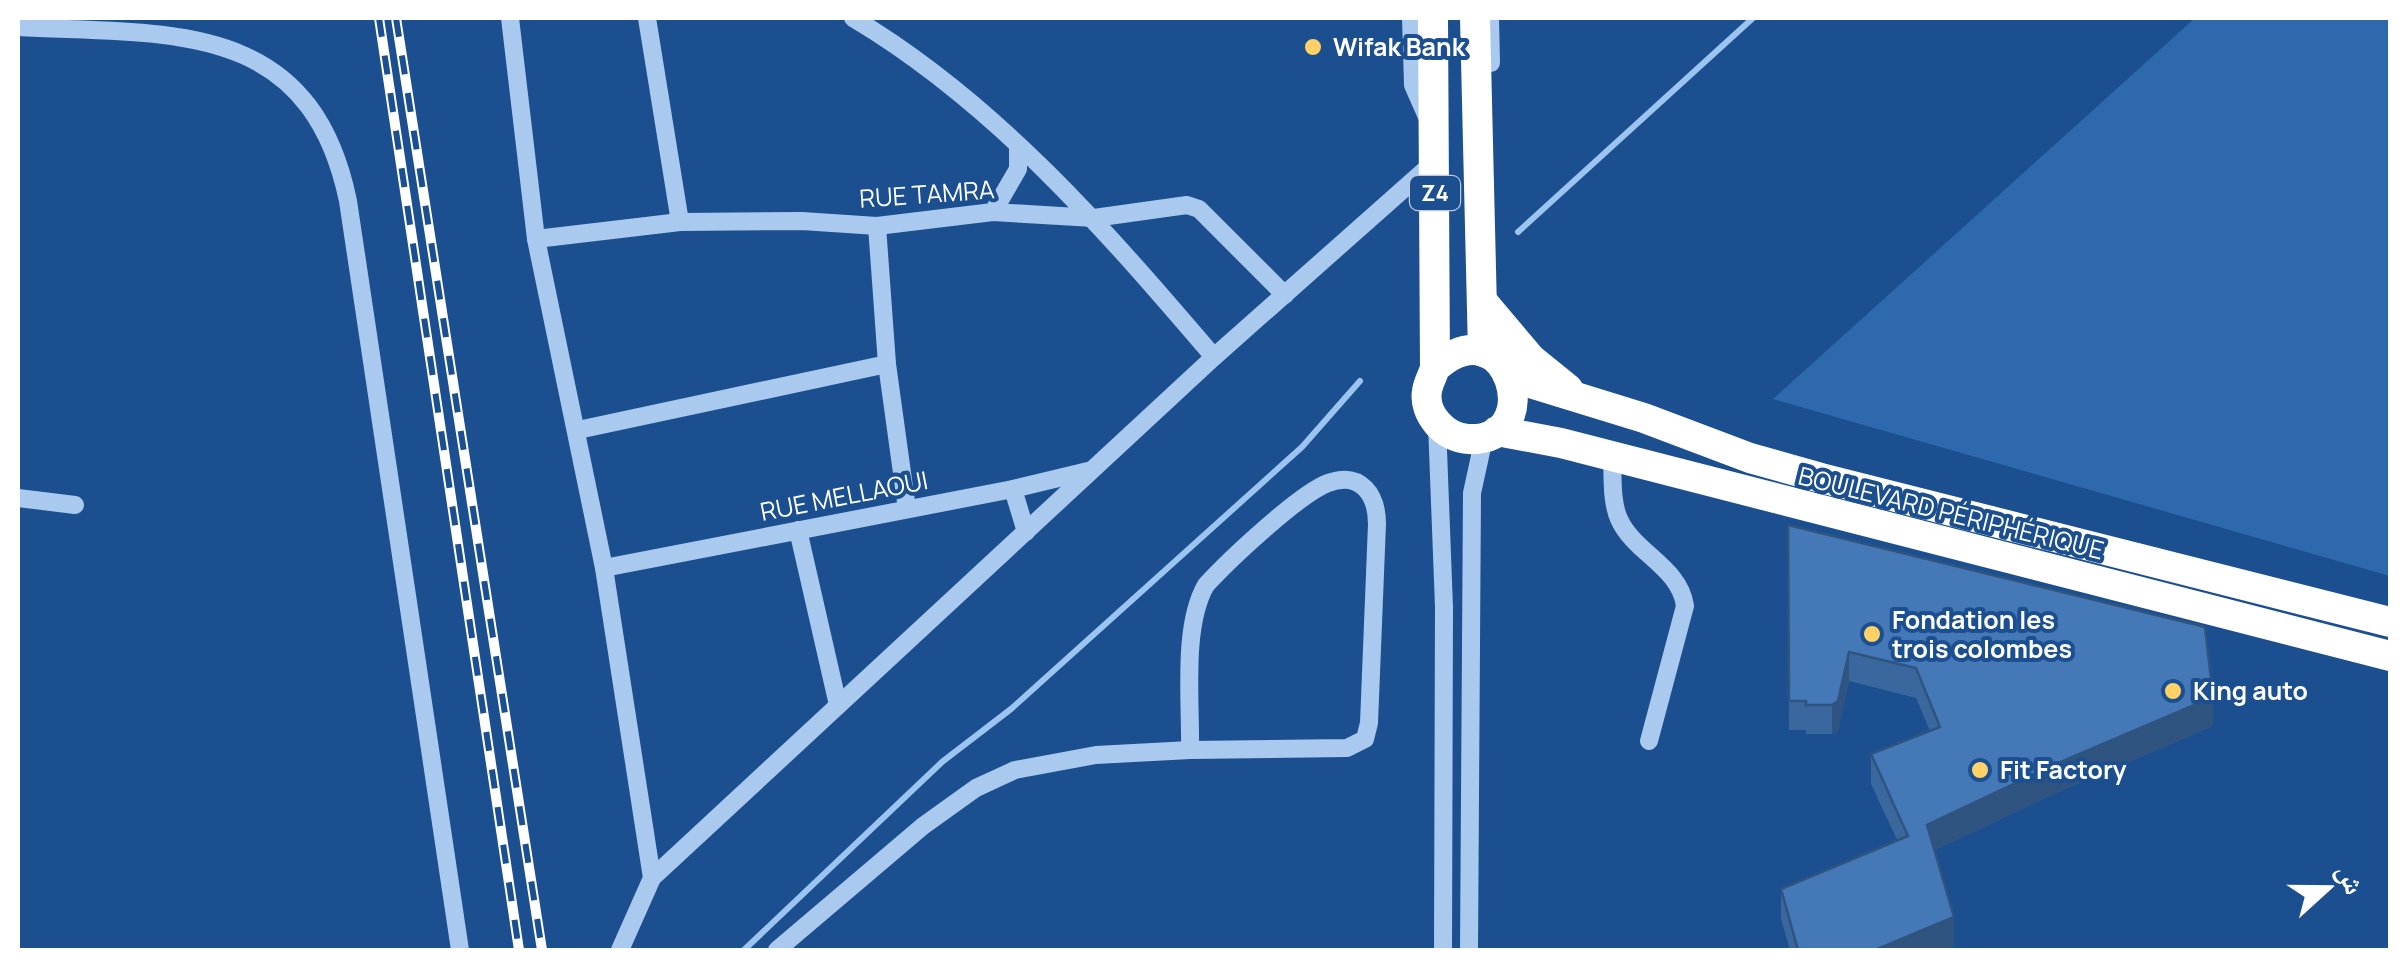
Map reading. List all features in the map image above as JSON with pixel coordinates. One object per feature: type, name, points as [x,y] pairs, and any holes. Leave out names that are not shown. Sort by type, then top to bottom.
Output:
[{"type":"highway","name":"Z4","points":[[1433,18],[1435,368]]},
{"type":"highway","name":"Z4","points":[[1475,18],[1483,352]]},
{"type":"highway","points":[[1482,301],[1531,359],[1583,399]]},
{"type":"highway","points":[[1465,351],[1483,352],[1504,366],[1511,377],[1513,406],[1490,434],[1466,439],[1437,424],[1426,393],[1435,368],[1448,356],[1465,351]]},
{"type":"highway","name":"BOULEVARD PÉRIPHÉRIQUE","points":[[1511,377],[1820,478],[2390,622]]},
{"type":"highway","name":"BOULEVARD PÉRIPHÉRIQUE","points":[[1490,434],[1612,456],[2390,656]]},
{"type":"street","points":[[510,18],[536,239],[604,568],[652,878]]},
{"type":"street","points":[[648,18],[680,222]]},
{"type":"street","points":[[853,18],[955,88],[1094,218],[1214,358]]},
{"type":"street","points":[[620,950],[652,878],[1286,295],[1435,147],[1413,85],[1411,18]]},
{"type":"street","points":[[1479,262],[1488,258],[1492,241],[1490,18]]},
{"type":"street","points":[[18,27],[185,37],[240,51],[285,80],[327,135],[344,178],[348,201],[460,950]]},
{"type":"street","points":[[993,212],[1018,169],[1018,147]]},
{"type":"street","name":"RUE TAMRA","points":[[536,239],[680,222],[802,220],[877,226],[993,212],[1094,218],[1187,205],[1198,209],[1286,295]]},
{"type":"street","points":[[877,226],[887,364],[906,510]]},
{"type":"street","points":[[578,430],[887,364]]},
{"type":"street","points":[[1437,424],[1444,607],[1443,950]]},
{"type":"street","points":[[1469,950],[1472,492],[1490,434]]},
{"type":"street","points":[[1612,456],[1620,522],[1676,582],[1686,606],[1649,742]]},
{"type":"street","name":"RUE MELLAOUI","points":[[604,568],[1094,470]]},
{"type":"street","points":[[777,950],[922,826],[995,778],[1066,759],[1190,750],[1329,750],[1355,746],[1365,740],[1369,723],[1377,524],[1376,501],[1362,486],[1342,480],[1318,488],[1206,584],[1196,604],[1192,627],[1190,750]]},
{"type":"street","points":[[1013,489],[1026,532]]},
{"type":"street","points":[[18,498],[74,505]]},
{"type":"street","points":[[798,530],[838,705]]},
{"type":"shaded area","points":[[2195,18],[2390,18],[2390,576],[1773,399]]},
{"type":"building","points":[[1788,525],[2205,627],[2213,697],[1927,825],[1954,917],[1875,950],[1798,950],[1781,889],[1908,836],[1871,754],[1940,727],[1916,668],[1849,652],[1838,701],[1832,705],[1806,705],[1806,701],[1789,701]]},
{"type":"waterway","points":[[1518,232],[1753,18]]},
{"type":"waterway","points":[[744,950],[942,762],[1011,709],[1302,447],[1360,381]]},
{"type":"railway","points":[[379,18],[519,950]]},
{"type":"railway","points":[[396,18],[542,950]]},
{"type":"place","name":"Wifak Bank","points":[[1313,47]]},
{"type":"place","name":"Fondation les trois colombes","points":[[1872,634]]},
{"type":"place","name":"King auto","points":[[2173,691]]},
{"type":"place","name":"Fit Factory","points":[[1980,770]]}]
